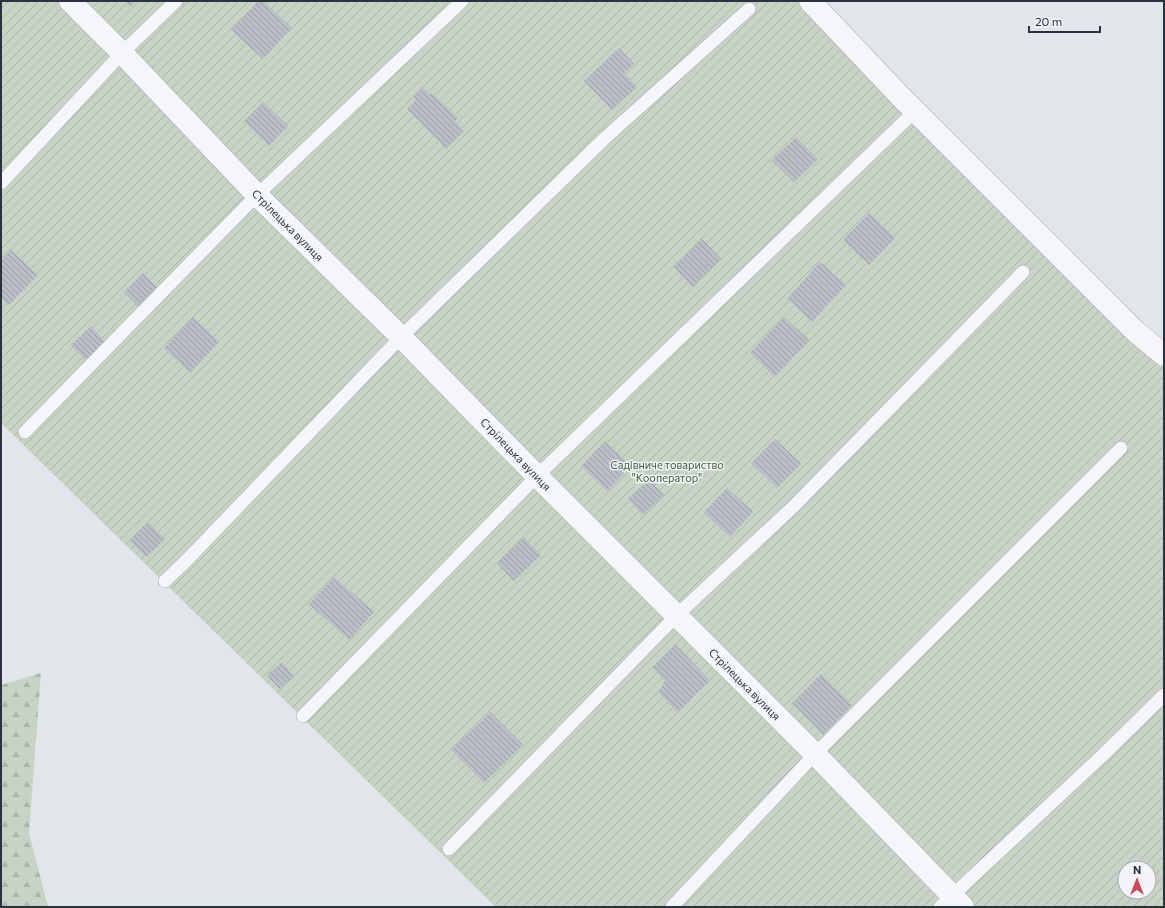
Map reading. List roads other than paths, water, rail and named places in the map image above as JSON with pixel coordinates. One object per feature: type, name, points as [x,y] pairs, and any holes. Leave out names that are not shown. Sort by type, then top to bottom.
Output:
[{"type":"street","name":"Стрілецька вулиця","points":[[70,1],[122,53],[257,195],[401,337],[537,476],[815,754],[951,903]]},
{"type":"street","points":[[810,1],[915,111],[1135,332],[1164,355]]},
{"type":"lane","points":[[1,183],[122,53],[176,1]]},
{"type":"lane","points":[[25,432],[257,195],[462,1]]},
{"type":"lane","points":[[165,581],[187,560],[401,337],[605,138],[749,9]]},
{"type":"lane","points":[[303,716],[537,476],[915,111]]},
{"type":"lane","points":[[449,849],[677,615],[793,507],[1024,272]]},
{"type":"lane","points":[[672,907],[815,754],[1121,448]]},
{"type":"lane","points":[[951,903],[1164,695]]},
{"type":"park label","name":"Садівниче товариство \"Кооператор\"","points":[[667,470]]}]
